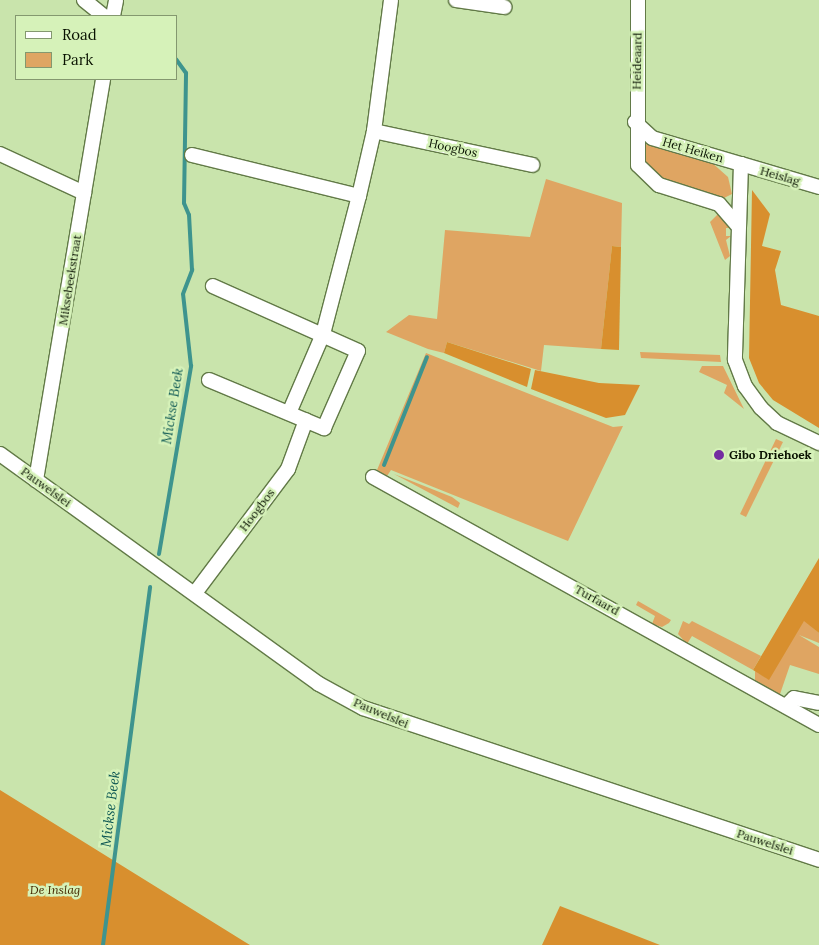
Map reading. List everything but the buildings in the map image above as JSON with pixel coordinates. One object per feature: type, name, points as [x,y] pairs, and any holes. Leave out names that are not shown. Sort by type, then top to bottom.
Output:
[{"type":"street","points":[[84,0],[103,15]]},
{"type":"street","points":[[113,15],[116,0]]},
{"type":"street","points":[[289,413],[323,334],[359,196],[374,131],[391,0]]},
{"type":"street","points":[[456,0],[504,7]]},
{"type":"street","name":"Heideaard","points":[[635,122],[638,0]]},
{"type":"street","name":"Miksebeekstraat","points":[[36,480],[103,80]]},
{"type":"street","points":[[635,122],[635,155],[650,180],[719,204],[736,225]]},
{"type":"street","name":"Het Heiken","points":[[635,122],[652,138],[741,164],[736,225],[732,345],[741,378],[777,423],[819,443]]},
{"type":"street","name":"Hoogbos","points":[[374,131],[532,165]]},
{"type":"street","points":[[0,154],[84,193]]},
{"type":"street","points":[[192,155],[359,196]]},
{"type":"street","name":"Heislag","points":[[741,164],[819,187]]},
{"type":"street","points":[[209,380],[324,428],[358,352],[323,334],[214,286]]},
{"type":"street","name":"Hoogbos","points":[[195,593],[288,469],[306,420]]},
{"type":"street","name":"Pauwelslei","points":[[0,454],[319,684],[363,708],[819,860]]},
{"type":"street","name":"Turfaard","points":[[373,477],[819,725]]},
{"type":"street","points":[[786,706],[794,698],[819,703]]},
{"type":"green space","points":[[647,144],[710,161],[728,177],[732,194],[722,199],[664,182],[646,168],[641,149]]},
{"type":"green space","points":[[546,179],[622,203],[621,247],[612,246],[601,349],[544,345],[541,371],[447,342],[444,353],[428,349],[386,332],[409,315],[437,319],[445,230],[530,237]]},
{"type":"green space","points":[[752,190],[770,214],[762,246],[781,251],[775,270],[781,305],[819,316],[819,428],[773,400],[759,383],[749,358]]},
{"type":"green space","points":[[721,211],[731,228],[726,228],[726,236],[731,236],[726,240],[730,256],[725,260],[710,222]]},
{"type":"green space","points":[[612,246],[621,247],[619,350],[601,349]]},
{"type":"green space","points":[[447,342],[531,369],[527,387],[444,353]]},
{"type":"green space","points":[[640,352],[720,355],[721,362],[641,358]]},
{"type":"green space","points":[[426,353],[613,427],[623,426],[568,541],[391,470],[387,476],[377,470]]},
{"type":"green space","points":[[702,366],[723,366],[744,409],[724,393],[727,385],[699,372]]},
{"type":"green space","points":[[535,370],[599,383],[640,385],[625,415],[606,418],[531,389]]},
{"type":"green space","points":[[776,439],[783,442],[746,517],[740,514]]},
{"type":"green space","points":[[394,474],[452,497],[460,503],[458,508]]},
{"type":"green space","points":[[819,558],[819,633],[804,621],[769,680],[753,670]]},
{"type":"green space","points":[[638,601],[671,620],[662,627],[652,624],[655,616],[636,605]]},
{"type":"green space","points":[[804,620],[819,633],[819,643],[799,635],[819,647],[819,674],[790,665],[779,697],[755,683],[755,671],[768,679]]},
{"type":"green space","points":[[683,621],[689,624],[692,621],[761,656],[753,670],[692,636],[687,644],[678,634]]},
{"type":"green space","name":"De Inslag","points":[[0,790],[245,942],[250,945],[0,945]]},
{"type":"green space","points":[[560,906],[660,945],[542,945]]},
{"type":"waterway","name":"Mickse Beek","points":[[159,554],[191,366],[183,294],[192,270],[189,215],[184,203],[186,73],[178,62]]},
{"type":"waterway","points":[[384,465],[427,357]]},
{"type":"waterway","name":"Mickse Beek","points":[[103,945],[150,587]]},
{"type":"place","name":"Gibo Driehoek","points":[[719,455]]}]
